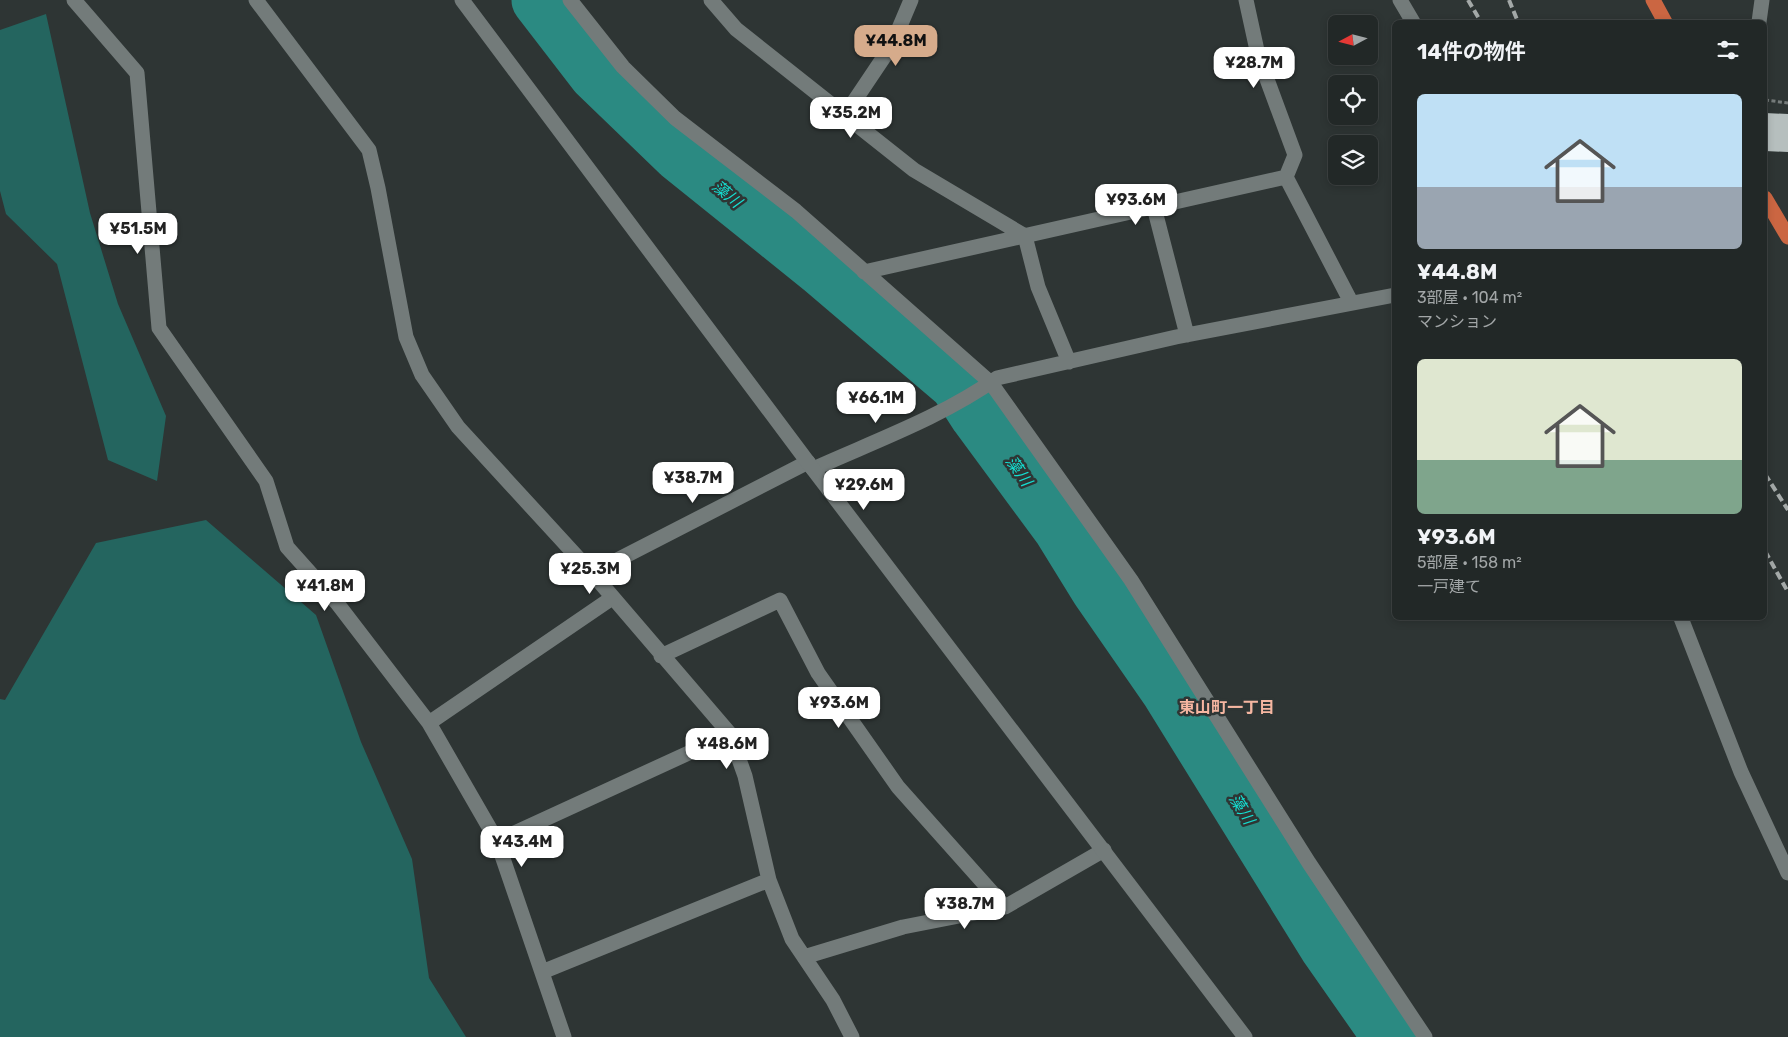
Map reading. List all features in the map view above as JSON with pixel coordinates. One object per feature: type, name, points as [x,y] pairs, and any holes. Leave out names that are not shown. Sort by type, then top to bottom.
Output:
[{"type":"highway","points":[[1653,0],[1664,20]]},
{"type":"highway","points":[[1767,201],[1788,237]]},
{"type":"street","points":[[74,0],[137,73],[159,328],[266,481],[287,547],[337,602],[429,723],[497,841],[564,1037]]},
{"type":"street","points":[[256,0],[369,150],[406,337],[422,374],[458,427],[592,573],[661,656],[730,734],[745,776],[769,880],[792,939],[833,1000],[852,1037]]},
{"type":"street","points":[[570,0],[622,67],[675,118],[796,211],[986,386],[1131,580],[1309,863],[1425,1037]]},
{"type":"street","points":[[711,0],[736,29],[914,170],[1025,236],[1038,287],[1069,362]]},
{"type":"street","points":[[844,115],[892,45],[911,0]]},
{"type":"street","points":[[1246,0],[1258,55],[1295,155],[1286,177],[1351,302]]},
{"type":"street","points":[[1400,0],[1412,20]]},
{"type":"street","points":[[1759,20],[1762,0]]},
{"type":"street","points":[[467,2],[811,465],[1245,1037]]},
{"type":"street","points":[[864,272],[1286,177]]},
{"type":"street","points":[[1154,207],[1187,335]]},
{"type":"street","points":[[592,573],[811,465],[952,405],[997,378],[1187,335],[1392,295]]},
{"type":"street","points":[[429,723],[612,598]]},
{"type":"street","points":[[661,656],[780,600],[818,673],[898,787],[1005,907]]},
{"type":"street","points":[[1682,620],[1741,772],[1788,873]]},
{"type":"street","points":[[497,841],[730,734]]},
{"type":"street","points":[[804,957],[903,927],[1005,907],[1104,850]]},
{"type":"street","points":[[542,972],[769,880]]},
{"type":"path","points":[[1767,100],[1788,103]]},
{"type":"shaded area","points":[[46,14],[90,213],[118,304],[166,416],[157,481],[108,460],[57,264],[6,214],[0,191],[0,30]]},
{"type":"shaded area","points":[[206,520],[316,615],[361,742],[412,859],[429,978],[466,1037],[0,1037],[0,699],[5,700],[96,543]]},
{"type":"building","points":[[1767,113],[1788,114],[1788,152],[1767,151]]},
{"type":"waterway","name":"藻川","points":[[539,0],[596,74],[679,154],[822,269],[957,384],[977,415],[1061,529],[1098,589],[1168,690],[1327,947],[1390,1037]]},
{"type":"railway","points":[[1468,0],[1480,20]]},
{"type":"railway","points":[[1509,0],[1517,20]]},
{"type":"railway","points":[[1767,477],[1788,510]]},
{"type":"railway","points":[[1767,555],[1788,592]]},
{"type":"district","name":"東山町一丁目","points":[[1227,707]]}]
